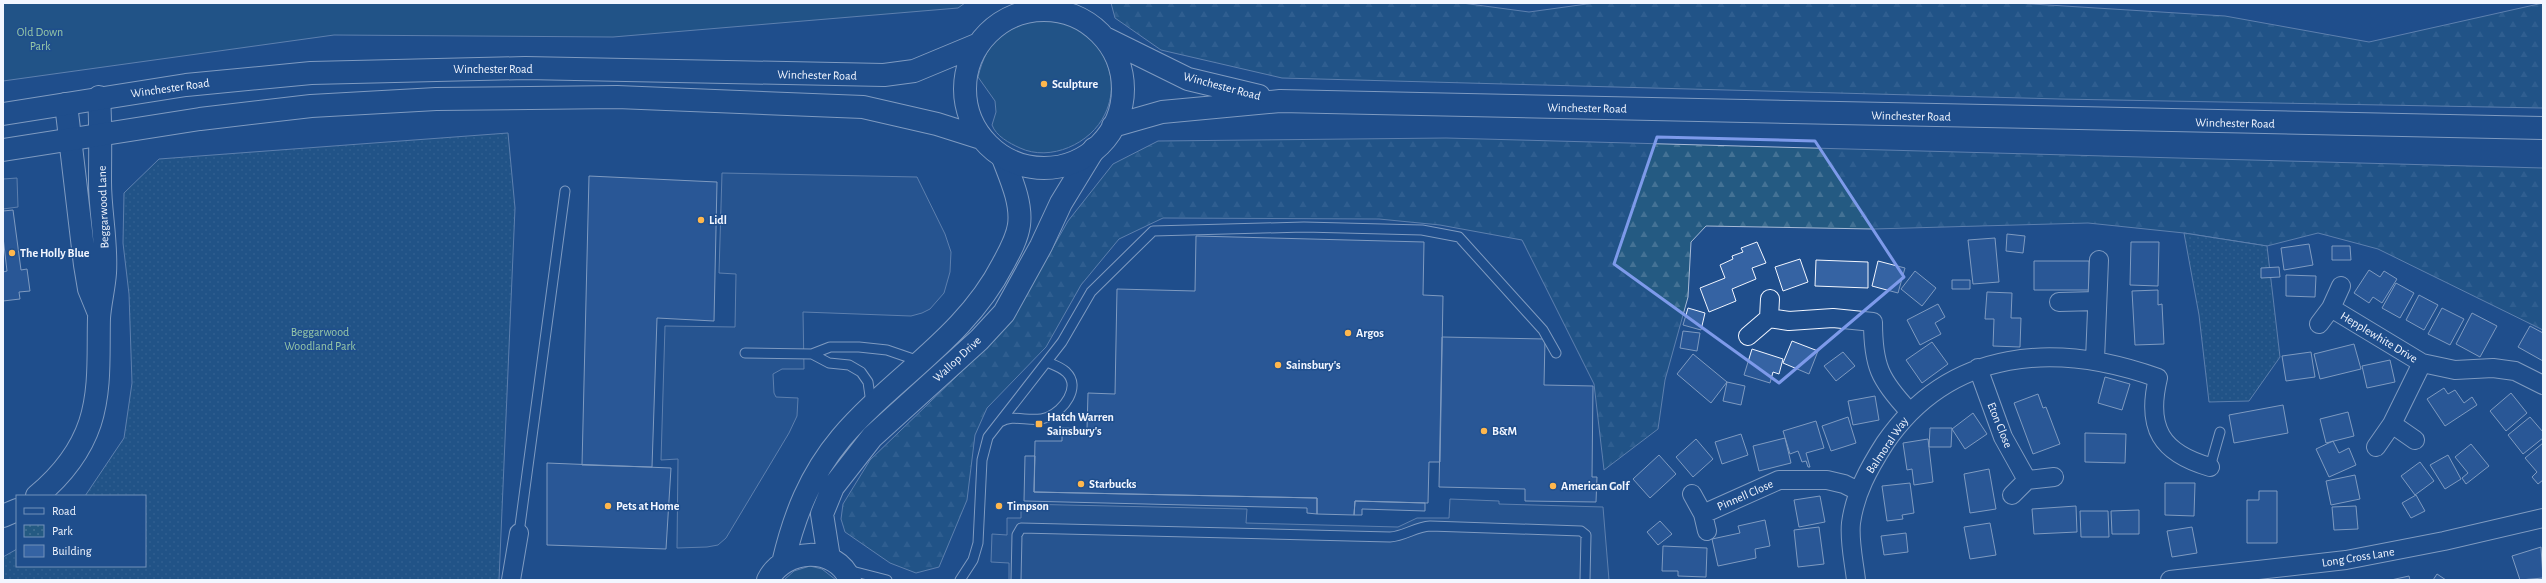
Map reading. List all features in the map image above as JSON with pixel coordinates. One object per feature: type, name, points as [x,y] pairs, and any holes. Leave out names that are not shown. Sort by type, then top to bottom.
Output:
[{"type":"main road","points":[[3,150],[70,141],[200,119],[311,106],[436,98],[617,97],[863,107],[937,124],[978,137],[1003,158],[1027,166],[1055,166],[1074,162],[1094,149],[1114,126],[1124,103],[1125,83],[1120,63],[1113,50],[1101,36],[1079,19],[1065,13],[1038,10],[1012,18],[979,44],[968,64],[964,87],[966,110],[978,137]]},
{"type":"main road","name":"Winchester Road","points":[[1101,36],[1138,56],[1188,79],[1280,101]]},
{"type":"main road","name":"Winchester Road","points":[[3,114],[99,97],[260,77],[428,69],[532,68],[867,76],[914,71],[979,44]]},
{"type":"main road","name":"Beggarwood Lane","points":[[38,495],[68,466],[89,424],[98,379],[99,316],[105,272],[100,183],[102,135],[99,97]]},
{"type":"main road","name":"Winchester Road","points":[[1114,126],[1162,112],[1280,101],[2543,128]]},
{"type":"main road","name":"Beggarwood Lane","points":[[66,104],[89,289],[99,316]]},
{"type":"main road","name":"Wallop Drive","points":[[841,569],[822,514],[837,481],[872,438],[969,350],[1004,313],[1038,252],[1061,203],[1094,149]]},
{"type":"main road","name":"Wallop Drive","points":[[783,563],[792,525],[817,471],[840,439],[872,407],[922,362],[976,308],[993,283],[1010,252],[1019,226],[1019,215],[1017,200],[1003,158]]},
{"type":"main road","points":[[3,516],[16,510]]},
{"type":"main road","name":"Wallop Drive","points":[[768,580],[783,563],[805,554],[841,569]]},
{"type":"street","points":[[2095,360],[2099,260]]},
{"type":"street","name":"Hepplewhite Drive","points":[[2319,324],[2331,308],[2341,286]]},
{"type":"street","points":[[1748,336],[1769,318],[1770,299]]},
{"type":"street","points":[[2059,302],[2097,300]]},
{"type":"street","name":"Hepplewhite Drive","points":[[2331,308],[2422,363],[2455,370],[2493,368],[2515,371],[2543,385]]},
{"type":"street","points":[[1769,318],[1789,321],[1833,318],[1873,322],[1874,351],[1879,371],[1889,390],[1909,411]]},
{"type":"street","name":"Balmoral Way","points":[[1856,580],[1851,524],[1858,491],[1879,452],[1909,411],[1949,382],[1978,368],[2026,357],[2066,356],[2118,364],[2158,378],[2155,391],[2155,416],[2162,437],[2170,448],[2184,458],[2210,467]]},
{"type":"street","points":[[2376,447],[2392,424],[2422,363]]},
{"type":"street","name":"Eton Close","points":[[1978,368],[2003,438],[2027,480]]},
{"type":"street","points":[[2392,424],[2415,440]]},
{"type":"street","points":[[2012,495],[2027,480],[2054,477]]},
{"type":"street","name":"Pinnell Close","points":[[1703,514],[1778,480],[1827,480],[1844,484],[1858,491]]},
{"type":"street","name":"Pinnell Close","points":[[1692,494],[1703,514],[1707,531]]},
{"type":"street","name":"Long Cross Lane","points":[[2170,580],[2346,560],[2444,541],[2543,518]]},
{"type":"street","points":[[511,580],[519,533]]},
{"type":"lane","points":[[519,533],[565,191]]},
{"type":"lane","points":[[960,580],[976,551],[982,460],[988,437],[1047,362],[1099,282],[1153,231],[1304,227],[1422,230],[1459,237],[1543,330],[1556,353]]},
{"type":"lane","points":[[745,353],[812,354],[830,347],[875,348],[922,362]]},
{"type":"lane","points":[[812,354],[829,363],[848,365],[861,372],[868,382],[872,407]]},
{"type":"lane","points":[[998,423],[1010,418],[1033,420],[1047,418],[1060,411],[1068,400],[1072,389],[1071,382],[1067,373],[1047,362]]},
{"type":"lane","points":[[2210,467],[2220,432]]},
{"type":"lane","points":[[1016,580],[1017,535],[1021,528],[1049,527],[1400,536],[1421,527],[1430,526],[1581,531],[1586,535],[1585,580]]},
{"type":"lane","points":[[841,569],[887,580]]},
{"type":"highlighted area","points":[[1657,137],[1815,141],[1904,277],[1779,383],[1614,264]]},
{"type":"green space","name":"Old Down Park","points":[[3,3],[965,3],[958,8],[613,37],[334,35],[3,81]]},
{"type":"green space","points":[[1111,3],[1462,3],[1529,12],[1594,3],[2016,3],[2225,16],[2369,42],[2543,3],[2543,108],[2060,99],[1282,78],[1161,50],[1115,18]]},
{"type":"green space","points":[[1047,17],[1063,21],[1078,28],[1091,39],[1101,51],[1108,66],[1111,81],[1110,97],[1105,114],[1099,125],[1080,142],[1068,148],[1044,153],[1032,152],[1020,148],[1007,141],[997,133],[992,125],[996,112],[995,101],[978,77],[987,53],[1001,34],[1021,21]]},
{"type":"green space","name":"Beggarwood Woodland Park","points":[[508,133],[515,208],[499,580],[3,580],[3,557],[16,550],[16,567],[146,567],[146,495],[86,495],[124,438],[132,383],[129,294],[123,243],[124,193],[159,159]]},
{"type":"green space","points":[[1446,138],[2543,168],[2543,330],[2378,249],[2318,233],[2267,246],[2184,233],[2088,223],[1873,229],[1706,226],[1691,242],[1688,297],[1665,380],[1658,429],[1604,470],[1594,384],[1522,240],[1440,225],[1379,219],[1163,218],[1119,239],[1081,285],[1046,347],[987,408],[975,435],[967,500],[939,567],[916,573],[890,563],[845,532],[841,519],[843,504],[870,460],[989,345],[1035,279],[1068,221],[1113,164],[1158,141]]},
{"type":"green space","points":[[2184,233],[2267,246],[2280,357],[2249,401],[2209,402],[2199,315]]},
{"type":"green space","points":[[810,566],[822,569],[836,580],[784,580],[794,571]]},
{"type":"shaded area","points":[[722,173],[917,177],[945,234],[951,252],[950,272],[944,293],[930,309],[911,316],[803,312],[804,369],[782,369],[773,374],[774,393],[776,397],[798,398],[797,416],[789,433],[726,538],[718,545],[677,548],[678,459],[661,460],[665,326],[735,327],[736,274],[719,273]]},
{"type":"shaded area","points":[[17,178],[18,207],[3,209],[3,179]]},
{"type":"shaded area","points":[[1450,499],[1499,501],[1499,504],[1603,507],[1609,580],[1009,580],[1009,563],[991,562],[992,534],[1007,535],[1007,518],[1021,518],[1021,504],[1247,509],[1246,523],[1398,527],[1417,518],[1449,518]]},
{"type":"building","points":[[589,176],[717,182],[714,321],[657,318],[652,467],[582,465]]},
{"type":"building","name":"The Holly Blue","points":[[13,210],[21,270],[27,269],[30,291],[19,292],[20,299],[3,301],[3,272],[7,271],[3,237],[3,211]]},
{"type":"building","points":[[2007,234],[2025,236],[2023,253],[2006,251]]},
{"type":"building","name":"Sainsbury's","points":[[1196,236],[1424,242],[1423,295],[1443,296],[1440,462],[1429,462],[1428,503],[1355,501],[1354,515],[1317,514],[1317,498],[1034,492],[1035,441],[1062,441],[1062,428],[1087,429],[1088,393],[1115,394],[1117,289],[1195,291]]},
{"type":"building","points":[[1995,238],[1999,282],[1973,284],[1968,240]]},
{"type":"building","points":[[1757,242],[1766,263],[1752,268],[1756,279],[1732,289],[1736,301],[1709,312],[1700,288],[1725,278],[1720,265],[1733,259],[1732,256],[1743,252],[1741,248]]},
{"type":"building","points":[[2131,242],[2159,242],[2158,286],[2130,285]]},
{"type":"building","points":[[2309,244],[2313,265],[2284,270],[2281,248]]},
{"type":"building","points":[[2332,246],[2350,246],[2351,260],[2332,260]]},
{"type":"building","points":[[1800,259],[1808,282],[1783,291],[1775,267]]},
{"type":"building","points":[[1816,260],[1868,262],[1868,288],[1815,286]]},
{"type":"building","points":[[1878,261],[1905,268],[1898,293],[1872,286]]},
{"type":"building","points":[[2034,261],[2089,261],[2089,290],[2034,290]]},
{"type":"building","points":[[2279,267],[2280,277],[2261,278],[2261,268]]},
{"type":"building","points":[[2369,270],[2380,277],[2384,271],[2397,279],[2382,303],[2373,297],[2369,303],[2354,293]]},
{"type":"building","points":[[1915,271],[1936,288],[1922,306],[1901,289]]},
{"type":"building","points":[[2286,275],[2316,276],[2315,297],[2286,296]]},
{"type":"building","points":[[1952,280],[1970,280],[1970,289],[1952,289]]},
{"type":"building","points":[[2396,283],[2414,293],[2400,318],[2382,308]]},
{"type":"building","points":[[2158,290],[2158,305],[2162,304],[2164,344],[2135,345],[2132,291]]},
{"type":"building","points":[[1987,292],[2012,293],[2011,318],[2021,318],[2020,347],[1993,346],[1994,319],[1985,319]]},
{"type":"building","points":[[2419,295],[2438,305],[2424,330],[2406,320]]},
{"type":"building","points":[[1938,304],[1945,317],[1935,323],[1941,334],[1920,345],[1907,320]]},
{"type":"building","points":[[1688,308],[1705,313],[1701,330],[1683,325]]},
{"type":"building","points":[[2442,308],[2464,319],[2450,345],[2428,334]]},
{"type":"building","points":[[2472,313],[2497,326],[2480,357],[2456,344]]},
{"type":"building","points":[[2530,326],[2543,333],[2543,361],[2518,347]]},
{"type":"building","points":[[1683,331],[1700,333],[1697,351],[1680,348]]},
{"type":"building","points":[[1442,337],[1545,339],[1544,385],[1593,386],[1592,477],[1597,477],[1596,502],[1525,501],[1525,489],[1439,487]]},
{"type":"building","points":[[1792,341],[1818,351],[1809,374],[1783,363]]},
{"type":"building","points":[[1932,342],[1948,364],[1922,383],[1906,360]]},
{"type":"building","points":[[2354,344],[2361,369],[2320,379],[2314,354]]},
{"type":"building","points":[[1752,349],[1783,359],[1779,374],[1773,372],[1770,383],[1744,375]]},
{"type":"building","points":[[1843,352],[1855,366],[1836,381],[1824,366]]},
{"type":"building","points":[[2311,352],[2315,377],[2286,381],[2282,356]]},
{"type":"building","points":[[1693,354],[1727,382],[1711,403],[1677,374]]},
{"type":"building","points":[[2390,360],[2395,382],[2367,388],[2362,366]]},
{"type":"building","points":[[2105,377],[2130,384],[2122,410],[2098,403]]},
{"type":"building","points":[[1727,382],[1745,386],[1741,405],[1723,401]]},
{"type":"building","points":[[2444,388],[2448,394],[2455,390],[2464,403],[2472,397],[2477,405],[2445,426],[2427,399]]},
{"type":"building","points":[[2511,393],[2527,413],[2506,431],[2490,411]]},
{"type":"building","points":[[2038,394],[2043,408],[2046,407],[2060,444],[2033,454],[2014,403]]},
{"type":"building","points":[[1875,396],[1879,420],[1853,425],[1848,401]]},
{"type":"building","points":[[2283,405],[2288,433],[2234,443],[2229,415]]},
{"type":"building","points":[[2348,412],[2354,436],[2326,443],[2320,419]]},
{"type":"building","points":[[1973,413],[1987,434],[1965,449],[1952,429]]},
{"type":"building","points":[[1848,417],[1856,443],[1831,451],[1822,426]]},
{"type":"building","points":[[2530,417],[2543,432],[2543,438],[2523,454],[2508,435]]},
{"type":"building","points":[[1816,421],[1824,448],[1806,453],[1810,467],[1808,467],[1806,461],[1802,462],[1798,451],[1790,454],[1783,431]]},
{"type":"building","points":[[1930,428],[1952,428],[1951,447],[1929,447]]},
{"type":"building","points":[[2085,433],[2126,434],[2125,463],[2085,462]]},
{"type":"building","points":[[1741,434],[1748,455],[1722,464],[1715,442]]},
{"type":"building","points":[[1785,438],[1791,463],[1759,471],[1753,446]]},
{"type":"building","points":[[1696,439],[1713,459],[1693,477],[1676,457]]},
{"type":"building","points":[[1928,439],[1933,482],[1914,485],[1912,469],[1907,470],[1903,443]]},
{"type":"building","points":[[2333,441],[2339,453],[2349,448],[2356,465],[2329,477],[2316,449]]},
{"type":"building","points":[[2543,443],[2543,480],[2538,484],[2532,477],[2537,472],[2525,458]]},
{"type":"building","points":[[2471,444],[2489,466],[2466,484],[2462,478],[2468,473],[2455,457]]},
{"type":"building","points":[[1659,455],[1676,474],[1650,498],[1633,479]]},
{"type":"building","points":[[2448,455],[2461,479],[2445,489],[2430,465]]},
{"type":"building","points":[[1025,456],[1035,456],[1034,492],[1317,498],[1317,514],[1307,513],[1307,508],[1024,501]]},
{"type":"building","points":[[2420,462],[2434,481],[2415,495],[2401,476]]},
{"type":"building","name":"Pets at Home","points":[[547,463],[671,468],[666,549],[547,545]]},
{"type":"building","points":[[1989,469],[1996,509],[1970,513],[1964,474]]},
{"type":"building","points":[[2355,475],[2360,499],[2331,505],[2326,481]]},
{"type":"building","points":[[1910,483],[1914,513],[1902,515],[1903,519],[1887,521],[1882,486]]},
{"type":"building","points":[[2165,483],[2195,483],[2194,516],[2165,515]]},
{"type":"building","points":[[2259,491],[2277,491],[2277,543],[2247,543],[2247,500],[2259,500]]},
{"type":"building","points":[[2416,495],[2425,511],[2411,518],[2402,503]]},
{"type":"building","points":[[1820,496],[1825,522],[1799,527],[1794,500]]},
{"type":"building","points":[[1355,501],[1425,503],[1425,511],[1362,509],[1362,515],[1354,515]]},
{"type":"building","points":[[2076,506],[2077,532],[2034,534],[2032,509]]},
{"type":"building","points":[[2356,506],[2358,529],[2334,530],[2332,507]]},
{"type":"building","points":[[2139,510],[2139,534],[2112,534],[2111,511]]},
{"type":"building","points":[[2080,511],[2108,511],[2109,537],[2081,537]]},
{"type":"building","points":[[1765,520],[1770,546],[1755,549],[1756,558],[1718,566],[1712,539],[1740,533],[1738,526]]},
{"type":"building","points":[[1660,521],[1672,534],[1658,545],[1647,532]]},
{"type":"building","points":[[1990,523],[1996,555],[1970,559],[1964,527]]},
{"type":"building","points":[[1819,527],[1824,564],[1798,567],[1794,530]]},
{"type":"building","points":[[2192,527],[2197,553],[2172,557],[2167,531]]},
{"type":"building","points":[[1906,533],[1908,552],[1884,555],[1881,536]]},
{"type":"building","points":[[1663,546],[1707,548],[1706,577],[1678,576],[1678,571],[1662,571]]},
{"type":"building","points":[[2541,547],[2543,578],[2520,580],[2512,556]]},
{"type":"building","points":[[2437,574],[2446,580],[2433,580]]},
{"type":"building","points":[[2409,576],[2410,580],[2391,580]]},
{"type":"place","name":"Sculpture","points":[[1044,84]]},
{"type":"place","name":"Lidl","points":[[701,220]]},
{"type":"place","name":"The Holly Blue","points":[[12,253]]},
{"type":"place","name":"Argos","points":[[1348,333]]},
{"type":"place","name":"Sainsbury's","points":[[1278,365]]},
{"type":"place","name":"Hatch Warren Sainsbury's","points":[[1039,424]]},
{"type":"place","name":"B&M","points":[[1484,431]]},
{"type":"place","name":"Starbucks","points":[[1081,484]]},
{"type":"place","name":"American Golf","points":[[1553,486]]},
{"type":"place","name":"Pets at Home","points":[[608,506]]},
{"type":"place","name":"Timpson","points":[[999,506]]}]
